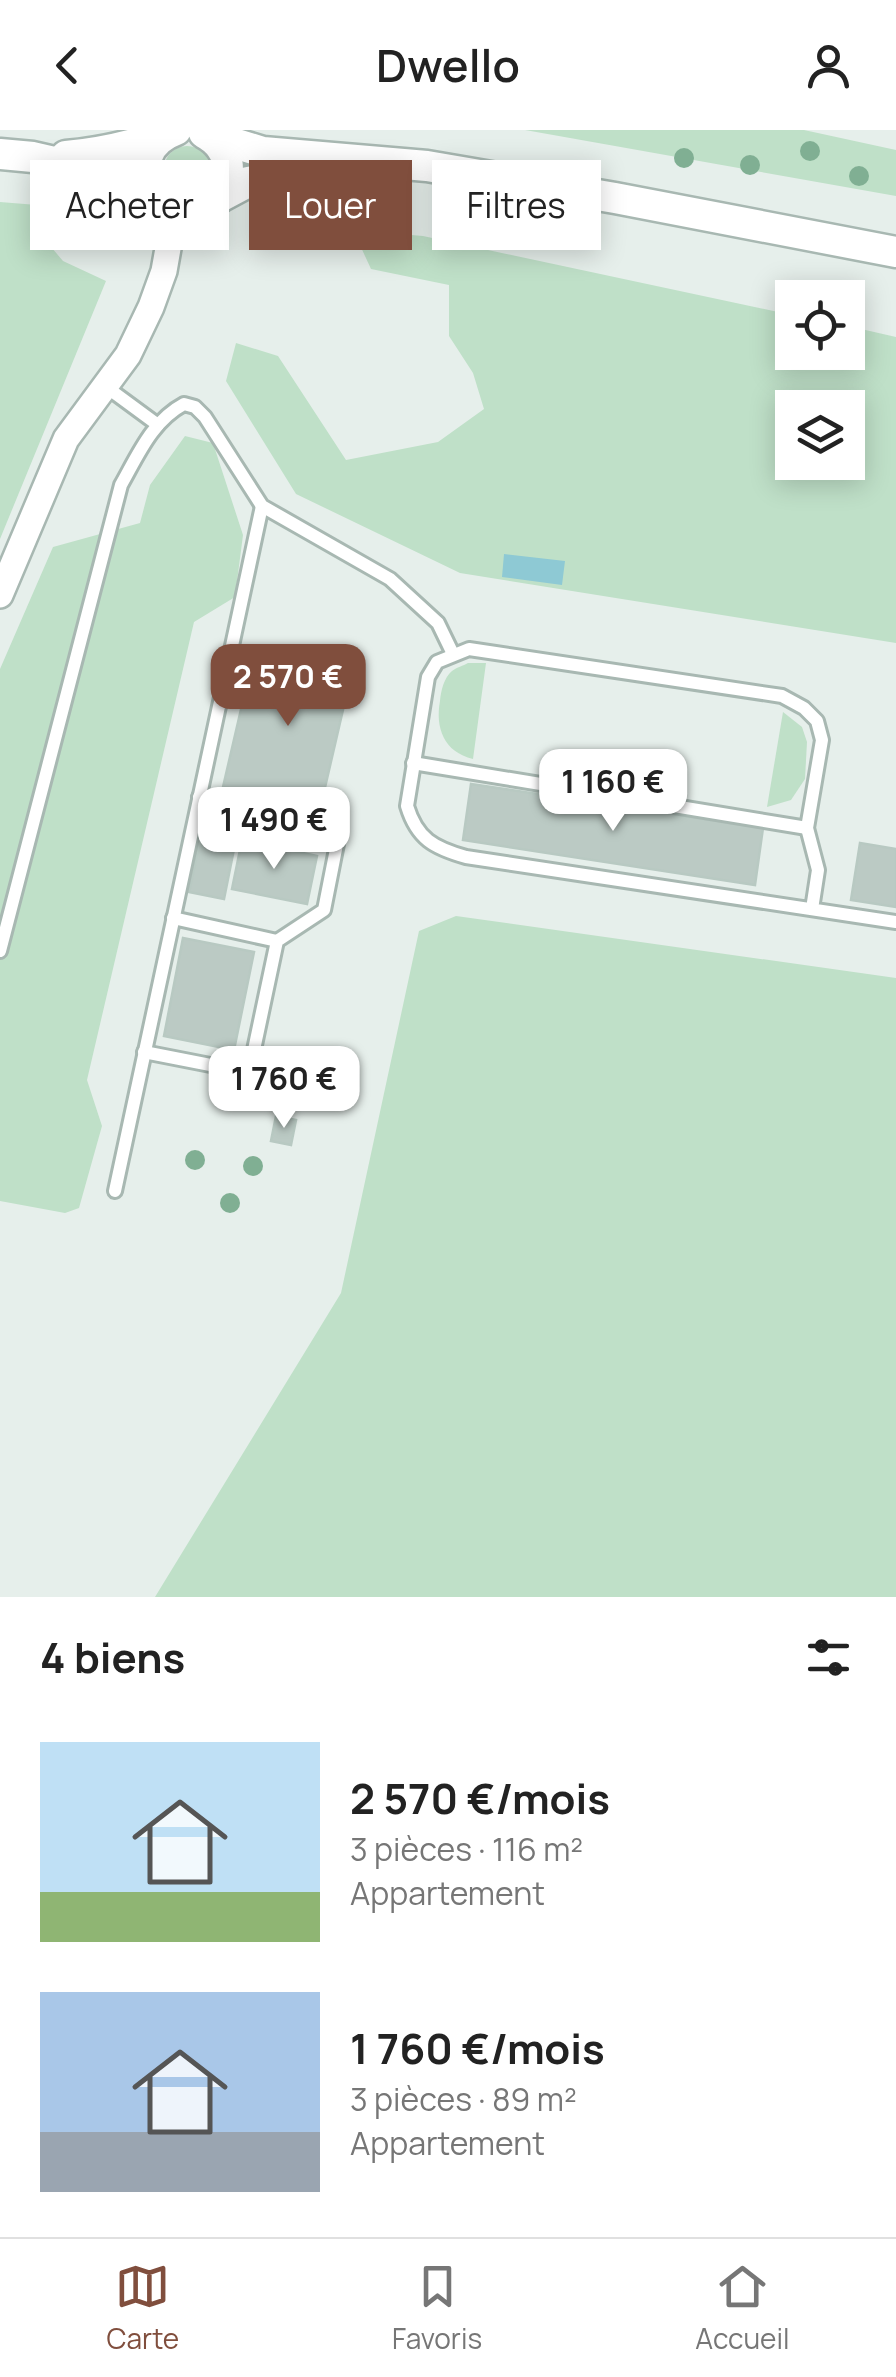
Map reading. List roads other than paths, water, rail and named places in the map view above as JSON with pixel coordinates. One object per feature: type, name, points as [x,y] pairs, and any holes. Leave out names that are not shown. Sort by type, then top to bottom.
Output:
[{"type":"street","points":[[202,132],[264,152],[362,160]]},
{"type":"street","points":[[202,132],[220,144],[226,160]]},
{"type":"street","points":[[32,158],[90,154],[170,133]]},
{"type":"street","points":[[146,160],[154,144],[170,133]]},
{"type":"street","points":[[0,154],[41,160]]},
{"type":"street","points":[[412,165],[896,252]]},
{"type":"street","points":[[0,595],[66,440],[128,355],[151,307],[168,250]]},
{"type":"lane","points":[[105,386],[158,425]]},
{"type":"lane","points":[[0,950],[121,485],[150,433],[176,408],[184,404],[195,407],[205,416],[262,506],[390,579],[438,623],[453,654]]},
{"type":"lane","points":[[115,1192],[262,506]]},
{"type":"lane","points":[[812,910],[818,870],[807,828],[822,740],[817,721],[804,708],[782,696],[469,650],[437,662],[428,677],[407,806],[425,839],[442,850],[466,857],[812,910],[896,922]]},
{"type":"lane","points":[[413,763],[807,828]]},
{"type":"lane","points":[[144,1052],[241,1071],[251,1064],[277,941],[324,910],[338,839],[333,827],[199,797]]},
{"type":"lane","points":[[173,918],[277,941]]},
{"type":"water","points":[[504,554],[565,561],[562,585],[502,577]]}]
